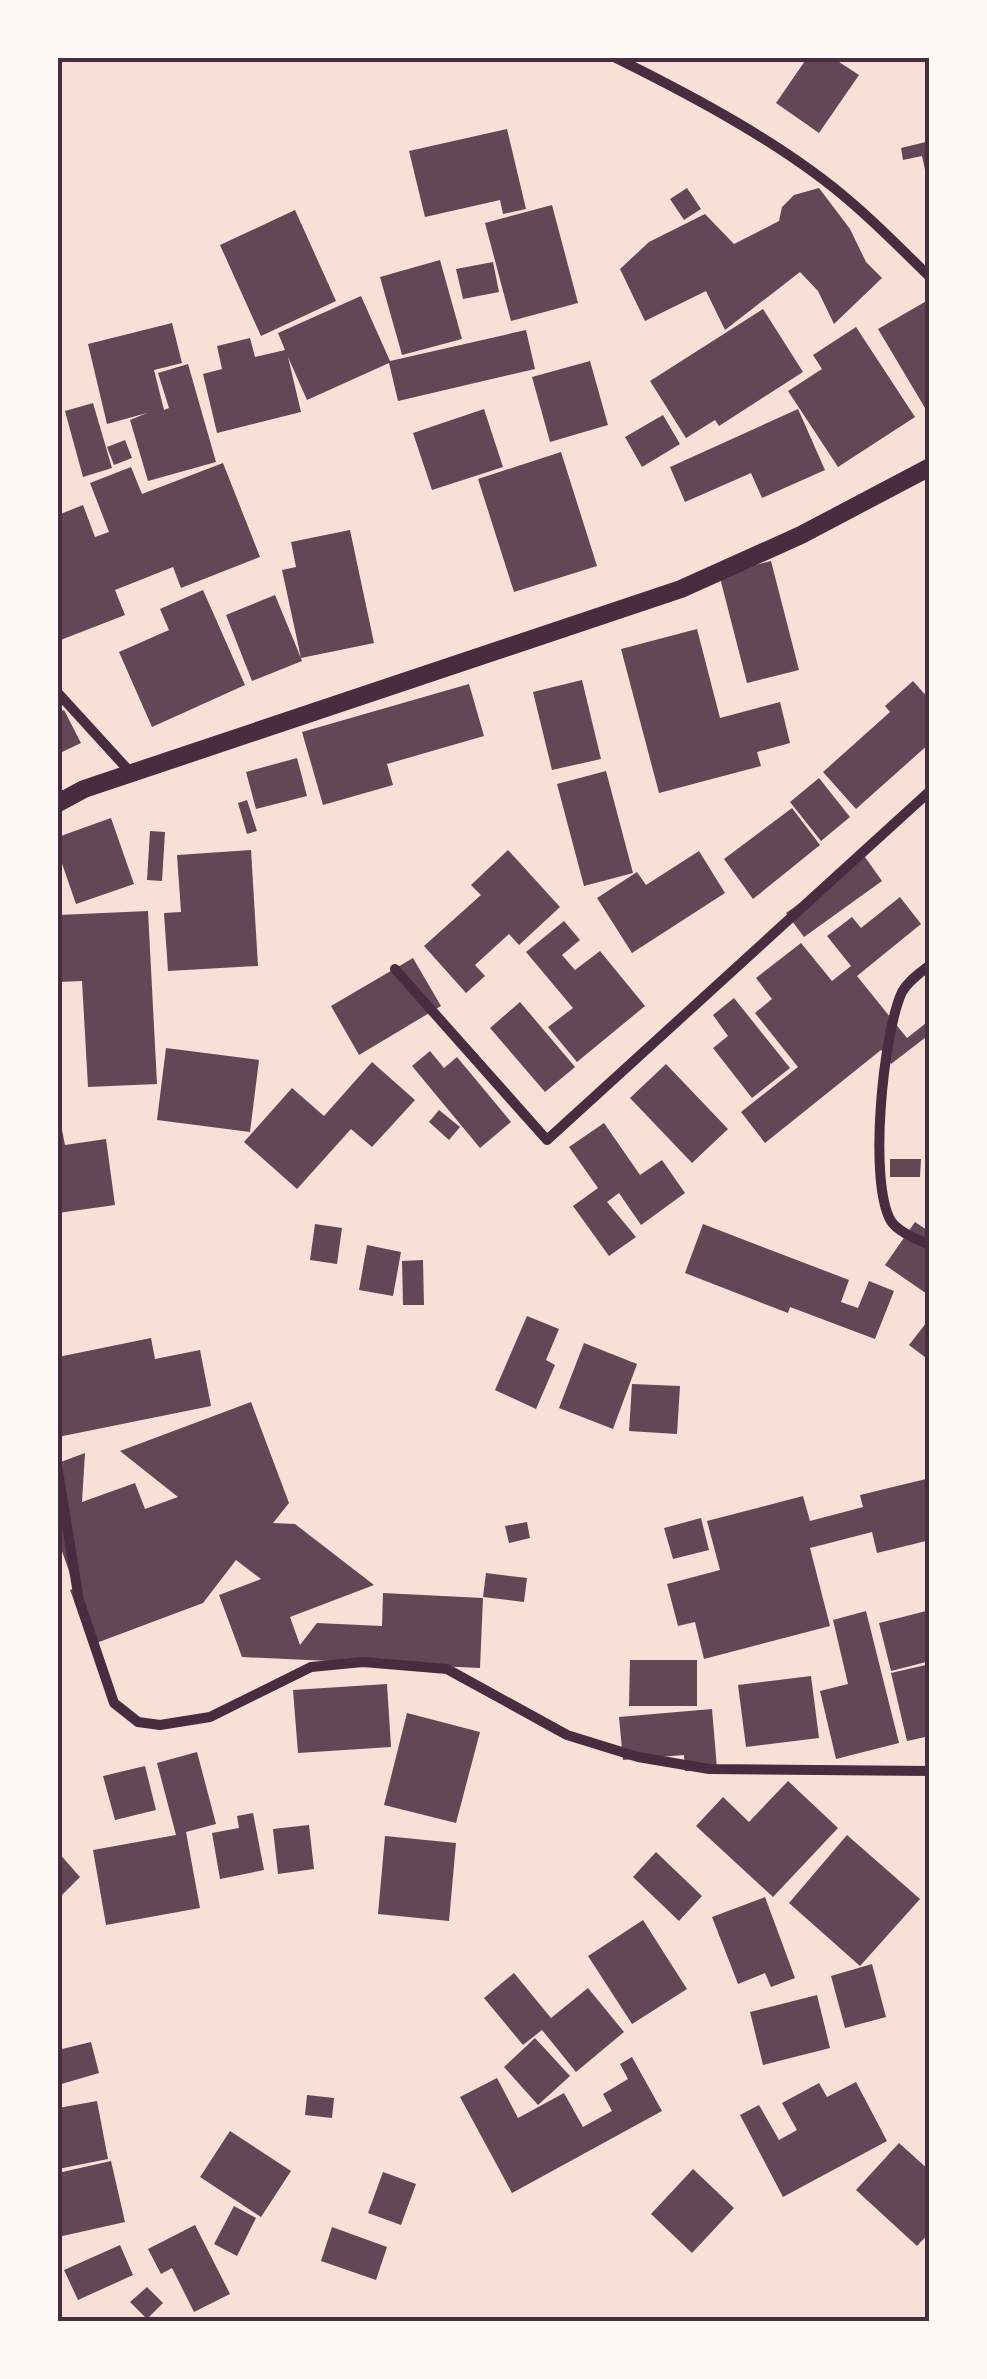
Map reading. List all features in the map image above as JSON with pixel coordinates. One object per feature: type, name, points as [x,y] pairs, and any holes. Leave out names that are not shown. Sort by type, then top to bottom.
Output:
[{"type":"street","points":[[616,58],[682,90],[770,144],[849,200],[930,277]]},
{"type":"street","points":[[58,804],[84,789],[681,590],[802,535],[930,467]]},
{"type":"street","points":[[58,693],[131,773]]},
{"type":"street","points":[[395,969],[546,1140],[930,791]]},
{"type":"street","points":[[930,965],[904,988],[890,1025],[879,1140],[882,1202],[894,1226],[930,1246]]},
{"type":"street","points":[[58,1471],[85,1618],[114,1703],[138,1722],[160,1726],[210,1718],[311,1667],[363,1662],[447,1669],[567,1735],[638,1758],[709,1770],[930,1771]]},
{"type":"building","points":[[807,58],[833,58],[859,75],[819,133],[776,103]]},
{"type":"building","points":[[507,129],[526,209],[503,214],[500,200],[425,217],[409,151]]},
{"type":"building","points":[[930,141],[928,183],[922,156],[903,160],[901,148]]},
{"type":"building","points":[[687,188],[701,209],[684,220],[670,199]]},
{"type":"building","points":[[819,188],[850,229],[866,262],[882,278],[834,324],[818,291],[800,272],[725,330],[706,291],[645,321],[620,269],[649,242],[705,214],[734,244],[779,221],[782,207],[794,195]]},
{"type":"building","points":[[552,205],[578,303],[511,321],[485,223]]},
{"type":"building","points":[[295,210],[336,301],[261,336],[220,245]]},
{"type":"building","points":[[440,260],[462,339],[402,355],[380,277]]},
{"type":"building","points":[[493,262],[499,292],[463,299],[456,269]]},
{"type":"building","points":[[361,296],[390,361],[526,330],[535,369],[398,401],[389,363],[307,400],[288,357],[301,412],[217,433],[203,374],[222,369],[217,346],[250,338],[255,357],[285,350],[278,333]]},
{"type":"building","points":[[930,299],[930,406],[925,408],[878,329]]},
{"type":"building","points":[[763,309],[803,372],[719,426],[715,420],[686,438],[650,381]]},
{"type":"building","points":[[172,323],[182,363],[154,370],[164,410],[169,408],[158,373],[188,364],[216,462],[148,481],[130,420],[147,413],[107,424],[88,344]]},
{"type":"building","points":[[856,327],[915,417],[838,467],[788,391],[822,369],[813,355]]},
{"type":"building","points":[[590,361],[608,425],[550,442],[532,377]]},
{"type":"building","points":[[93,403],[112,468],[83,477],[65,411]]},
{"type":"building","points":[[484,409],[503,467],[432,490],[413,433]]},
{"type":"building","points":[[798,409],[825,470],[762,498],[751,473],[685,502],[670,467]]},
{"type":"building","points":[[663,415],[680,444],[642,467],[625,437]]},
{"type":"building","points":[[125,440],[132,458],[114,465],[107,447]]},
{"type":"building","points":[[561,452],[597,566],[514,592],[478,479]]},
{"type":"building","points":[[223,463],[260,557],[181,588],[173,567],[115,590],[125,615],[58,641],[58,515],[83,505],[95,537],[109,532],[90,483],[131,467],[142,494]]},
{"type":"building","points":[[350,530],[374,643],[301,658],[282,570],[296,567],[291,542]]},
{"type":"building","points":[[771,561],[799,670],[747,683],[719,574]]},
{"type":"building","points":[[203,590],[245,685],[152,727],[119,652],[169,630],[160,609]]},
{"type":"building","points":[[275,595],[302,661],[252,681],[226,615]]},
{"type":"building","points":[[697,629],[720,718],[780,702],[790,743],[757,752],[761,766],[659,793],[621,649]]},
{"type":"building","points":[[582,680],[601,759],[552,770],[533,692]]},
{"type":"building","points":[[913,681],[930,700],[930,743],[856,809],[823,772],[890,712],[885,706]]},
{"type":"building","points":[[469,684],[484,736],[387,764],[393,785],[323,805],[302,732]]},
{"type":"building","points":[[64,710],[81,743],[58,754],[58,713]]},
{"type":"building","points":[[297,758],[307,796],[256,809],[246,772]]},
{"type":"building","points":[[606,771],[633,873],[584,886],[557,784]]},
{"type":"building","points":[[819,778],[850,817],[821,841],[790,802]]},
{"type":"building","points":[[247,800],[257,831],[247,834],[238,803]]},
{"type":"building","points":[[792,808],[820,845],[753,899],[724,859]]},
{"type":"building","points":[[111,818],[134,884],[76,904],[58,852],[58,837]]},
{"type":"building","points":[[150,831],[165,832],[162,881],[147,880]]},
{"type":"building","points":[[251,850],[258,966],[168,971],[164,913],[181,912],[177,855]]},
{"type":"building","points":[[508,850],[560,907],[519,945],[509,934],[475,965],[485,976],[466,993],[424,946],[481,895],[471,885]]},
{"type":"building","points":[[699,851],[725,893],[632,953],[597,898],[637,872],[646,885]]},
{"type":"building","points":[[865,857],[882,881],[804,937],[786,913]]},
{"type":"building","points":[[900,897],[921,924],[857,976],[907,1038],[930,1020],[930,1034],[891,1064],[881,1050],[765,1143],[741,1112],[798,1067],[755,1013],[772,999],[756,978],[801,943],[832,981],[851,966],[827,936],[852,917],[861,928]]},
{"type":"building","points":[[148,911],[157,1084],[88,1087],[82,981],[58,982],[58,915]]},
{"type":"building","points":[[564,921],[580,940],[562,955],[575,970],[600,951],[645,1006],[577,1062],[548,1027],[573,1008],[526,952]]},
{"type":"building","points":[[413,958],[441,1006],[359,1055],[331,1006]]},
{"type":"building","points":[[734,998],[790,1068],[752,1098],[713,1048],[728,1036],[713,1015]]},
{"type":"building","points":[[520,1002],[575,1067],[545,1092],[490,1028]]},
{"type":"building","points":[[166,1048],[259,1060],[250,1132],[157,1120]]},
{"type":"building","points":[[430,1051],[444,1068],[457,1057],[511,1122],[480,1148],[412,1066]]},
{"type":"building","points":[[372,1062],[415,1100],[372,1147],[351,1129],[297,1189],[244,1142],[292,1088],[324,1116]]},
{"type":"building","points":[[666,1064],[728,1129],[692,1163],[630,1098]]},
{"type":"building","points":[[58,1109],[65,1145],[106,1139],[115,1205],[58,1213]]},
{"type":"building","points":[[439,1110],[460,1127],[449,1140],[429,1122]]},
{"type":"building","points":[[604,1123],[640,1175],[662,1160],[685,1193],[641,1225],[619,1193],[607,1202],[636,1237],[609,1256],[573,1206],[598,1188],[569,1147]]},
{"type":"building","points":[[890,1159],[921,1159],[920,1177],[890,1177]]},
{"type":"building","points":[[915,1222],[930,1232],[930,1296],[885,1265]]},
{"type":"building","points":[[315,1224],[342,1228],[337,1264],[310,1260]]},
{"type":"building","points":[[703,1224],[849,1280],[841,1302],[858,1308],[869,1281],[894,1291],[875,1339],[790,1307],[788,1313],[685,1273]]},
{"type":"building","points":[[367,1245],[401,1252],[393,1296],[359,1290]]},
{"type":"building","points":[[423,1260],[424,1305],[403,1305],[402,1261]]},
{"type":"building","points":[[527,1316],[559,1329],[546,1360],[555,1365],[536,1409],[495,1390]]},
{"type":"building","points":[[930,1318],[930,1361],[909,1345]]},
{"type":"building","points":[[151,1338],[155,1359],[200,1350],[211,1406],[58,1437],[58,1357]]},
{"type":"building","points":[[584,1343],[637,1364],[613,1429],[559,1408]]},
{"type":"building","points":[[632,1384],[680,1386],[677,1434],[629,1431]]},
{"type":"building","points":[[251,1402],[289,1503],[273,1523],[295,1524],[374,1585],[290,1617],[300,1645],[317,1623],[382,1626],[383,1593],[483,1598],[480,1668],[242,1657],[219,1595],[261,1579],[236,1560],[203,1603],[91,1645],[70,1590],[75,1588],[58,1540],[58,1463],[85,1453],[82,1502],[135,1483],[145,1509],[178,1497],[120,1451]]},
{"type":"building","points":[[930,1478],[930,1540],[877,1553],[872,1532],[810,1548],[830,1626],[704,1659],[695,1622],[678,1626],[667,1584],[720,1570],[707,1521],[803,1496],[810,1521],[863,1507],[860,1495]]},
{"type":"building","points":[[701,1518],[709,1550],[673,1559],[664,1528]]},
{"type":"building","points":[[527,1522],[530,1538],[509,1543],[505,1526]]},
{"type":"building","points":[[486,1573],[527,1578],[524,1602],[483,1597]]},
{"type":"building","points":[[930,1610],[930,1661],[891,1671],[879,1623]]},
{"type":"building","points":[[866,1611],[899,1743],[836,1759],[820,1691],[848,1684],[833,1620]]},
{"type":"building","points":[[630,1660],[697,1660],[697,1706],[629,1706]]},
{"type":"building","points":[[930,1664],[930,1736],[907,1741],[891,1673]]},
{"type":"building","points":[[811,1676],[819,1738],[746,1747],[738,1685]]},
{"type":"building","points":[[387,1684],[391,1747],[298,1753],[293,1690]]},
{"type":"building","points":[[712,1709],[717,1768],[685,1771],[684,1755],[623,1760],[619,1717]]},
{"type":"building","points":[[407,1713],[480,1732],[456,1823],[384,1805]]},
{"type":"building","points":[[197,1752],[216,1824],[186,1832],[200,1908],[106,1925],[93,1850],[176,1835],[157,1763]]},
{"type":"building","points":[[145,1766],[156,1810],[115,1820],[103,1776]]},
{"type":"building","points":[[788,1781],[838,1828],[773,1897],[696,1826],[723,1797],[749,1822]]},
{"type":"building","points":[[253,1813],[264,1870],[220,1879],[212,1833],[239,1828],[237,1816]]},
{"type":"building","points":[[309,1825],[314,1869],[278,1874],[273,1829]]},
{"type":"building","points":[[847,1835],[920,1899],[860,1966],[789,1903]]},
{"type":"building","points":[[385,1836],[456,1843],[449,1921],[378,1914]]},
{"type":"building","points":[[58,1852],[80,1877],[58,1899]]},
{"type":"building","points":[[656,1852],[702,1896],[679,1921],[633,1877]]},
{"type":"building","points":[[765,1897],[795,1978],[771,1987],[765,1973],[738,1984],[712,1917]]},
{"type":"building","points":[[643,1920],[687,1989],[632,2024],[588,1956]]},
{"type":"building","points":[[872,1964],[886,2017],[845,2028],[831,1976]]},
{"type":"building","points":[[514,1973],[551,2018],[588,1988],[624,2032],[576,2072],[542,2030],[523,2045],[484,1998]]},
{"type":"building","points":[[817,1995],[830,2048],[763,2065],[750,2012]]},
{"type":"building","points":[[535,2038],[570,2076],[538,2105],[504,2067]]},
{"type":"building","points":[[91,2042],[99,2073],[58,2085],[58,2050]]},
{"type":"building","points":[[632,2057],[662,2111],[512,2193],[460,2097],[497,2078],[518,2118],[564,2093],[583,2127],[612,2111],[603,2094],[628,2079],[620,2064]]},
{"type":"building","points":[[856,2082],[887,2141],[783,2197],[740,2115],[759,2105],[779,2140],[797,2130],[782,2103],[819,2083],[827,2097]]},
{"type":"building","points":[[307,2095],[334,2098],[332,2118],[305,2115]]},
{"type":"building","points":[[97,2101],[108,2159],[58,2169],[58,2108]]},
{"type":"building","points":[[230,2131],[291,2171],[261,2217],[200,2177]]},
{"type":"building","points":[[899,2143],[930,2171],[930,2232],[917,2246],[856,2190]]},
{"type":"building","points":[[111,2161],[125,2222],[58,2237],[58,2173]]},
{"type":"building","points":[[693,2169],[734,2208],[692,2253],[651,2214]]},
{"type":"building","points":[[383,2172],[416,2184],[401,2225],[368,2213]]},
{"type":"building","points":[[234,2206],[256,2218],[237,2256],[214,2244]]},
{"type":"building","points":[[195,2225],[230,2294],[194,2312],[172,2268],[161,2274],[148,2249]]},
{"type":"building","points":[[332,2227],[387,2247],[376,2280],[321,2261]]},
{"type":"building","points":[[120,2245],[133,2275],[78,2300],[64,2270]]},
{"type":"building","points":[[147,2287],[163,2303],[147,2319],[130,2302]]}]
